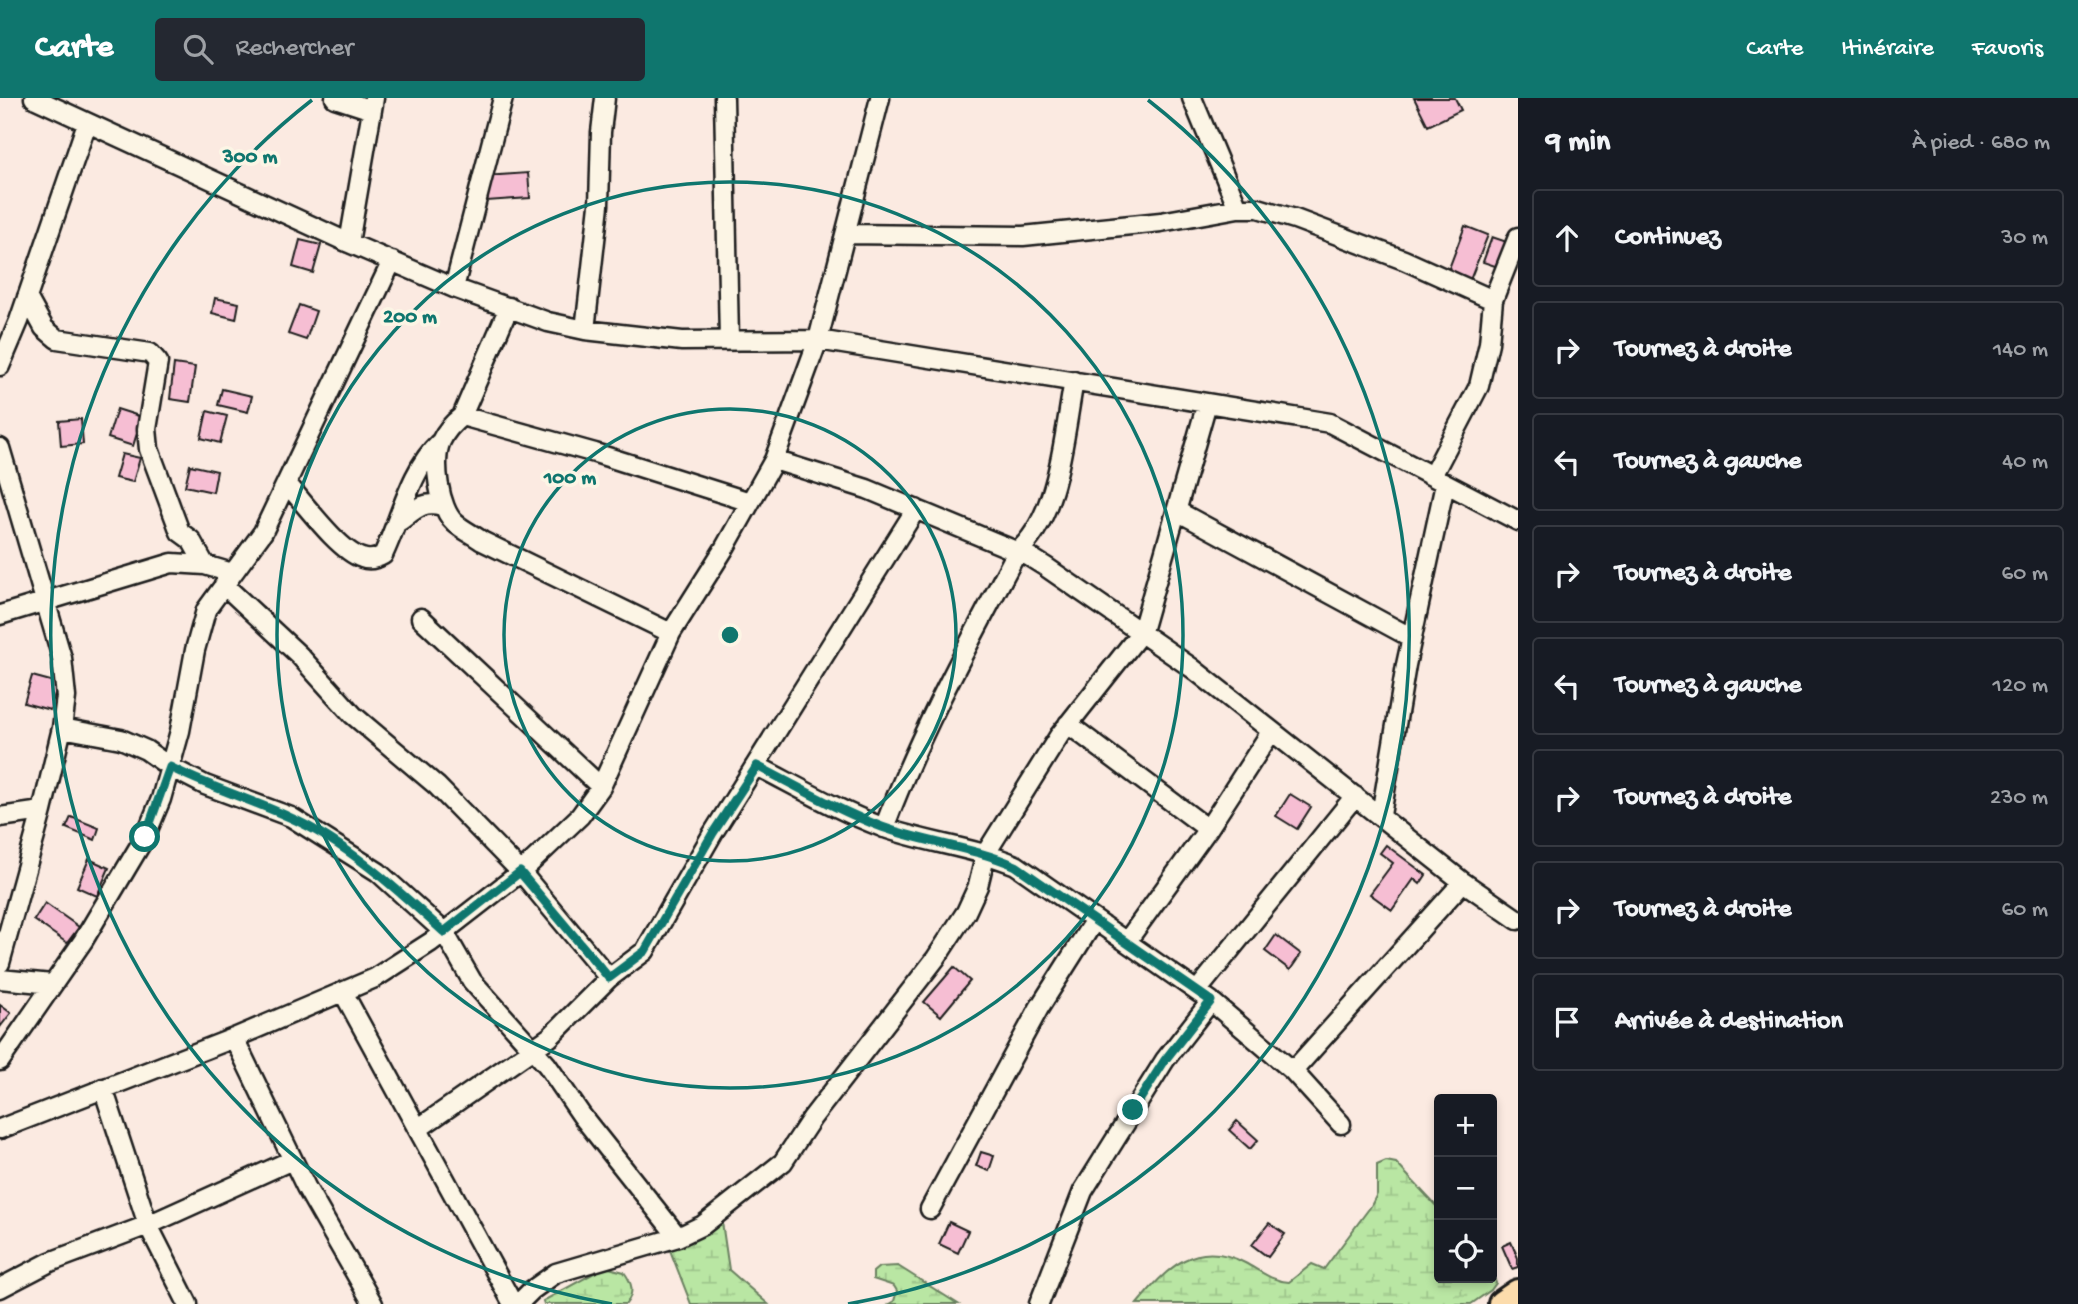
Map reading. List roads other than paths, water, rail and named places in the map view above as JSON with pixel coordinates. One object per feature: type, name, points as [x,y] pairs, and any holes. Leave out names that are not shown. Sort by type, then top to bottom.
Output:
[{"type":"main road","points":[[1502,1304],[1518,1293]]},
{"type":"street","points":[[34,98],[349,243],[454,288],[548,321],[585,330],[682,341],[818,340],[1330,423],[1518,521]]},
{"type":"street","points":[[335,98],[373,104],[349,243]]},
{"type":"street","points":[[454,288],[503,98]]},
{"type":"street","points":[[585,330],[599,205],[605,98]]},
{"type":"street","points":[[724,98],[729,341]]},
{"type":"street","points":[[0,1129],[234,1038],[375,978],[444,932],[520,872],[580,816],[601,787],[671,633],[774,460],[818,340],[880,98]]},
{"type":"street","points":[[1192,98],[1238,208]]},
{"type":"street","points":[[1,362],[27,297],[88,123]]},
{"type":"street","points":[[845,234],[1023,236],[1161,222],[1238,208],[1258,208],[1404,260],[1493,300]]},
{"type":"street","points":[[1381,815],[1438,480],[1479,386],[1489,343],[1493,300],[1518,237]]},
{"type":"street","points":[[0,1061],[83,941],[145,837],[170,767],[206,610],[263,532],[288,485],[392,261]]},
{"type":"street","points":[[27,297],[44,328],[57,339],[150,353],[158,362],[147,429],[149,449],[180,533],[191,540],[205,565]]},
{"type":"street","points":[[288,485],[349,551],[373,560],[383,555],[400,520],[410,490],[429,453],[448,428],[462,416],[509,307]]},
{"type":"street","points":[[884,828],[918,742],[1017,552],[1030,541],[1052,489],[1074,381]]},
{"type":"street","points":[[343,992],[516,1304],[556,1273],[678,1237],[703,1225],[783,1162],[812,1118],[936,958],[970,904],[986,853],[1069,724],[1142,631],[1207,403]]},
{"type":"street","points":[[462,416],[595,453],[750,502]]},
{"type":"street","points":[[439,443],[438,477],[442,506],[453,522],[482,541],[671,633]]},
{"type":"street","points":[[0,448],[62,658],[66,697],[62,728],[42,811],[0,963]]},
{"type":"street","points":[[774,460],[867,489],[1017,552],[1046,567],[1142,631],[1381,815],[1463,882],[1518,920]]},
{"type":"street","points":[[400,520],[421,505],[430,502],[442,506]]},
{"type":"street","points":[[419,1128],[550,1037],[609,978],[645,951],[713,833],[915,509]]},
{"type":"street","points":[[1177,511],[1412,638]]},
{"type":"street","points":[[0,615],[172,563],[205,565],[228,579],[353,715],[438,786],[520,872],[609,978]]},
{"type":"street","points":[[421,618],[601,787]]},
{"type":"street","points":[[1069,724],[1208,829]]},
{"type":"street","points":[[62,728],[121,739],[146,750],[170,767],[205,785],[291,817],[378,872],[444,932],[472,981],[547,1065],[582,1116],[678,1237]]},
{"type":"street","points":[[1127,941],[1208,829],[1271,732]]},
{"type":"street","points":[[757,766],[832,806],[884,828],[986,853],[1016,866],[1204,996],[1293,1071],[1341,1124]]},
{"type":"street","points":[[1039,1304],[1083,1191],[1204,996],[1355,796]]},
{"type":"street","points":[[0,817],[42,811]]},
{"type":"street","points":[[1293,1071],[1463,882]]},
{"type":"street","points":[[930,1209],[1039,1008],[1094,921]]},
{"type":"street","points":[[0,979],[52,984]]},
{"type":"street","points":[[234,1038],[292,1160],[373,1304]]},
{"type":"street","points":[[103,1088],[148,1225],[188,1304]]},
{"type":"street","points":[[0,1289],[50,1262],[148,1225],[292,1160]]}]
